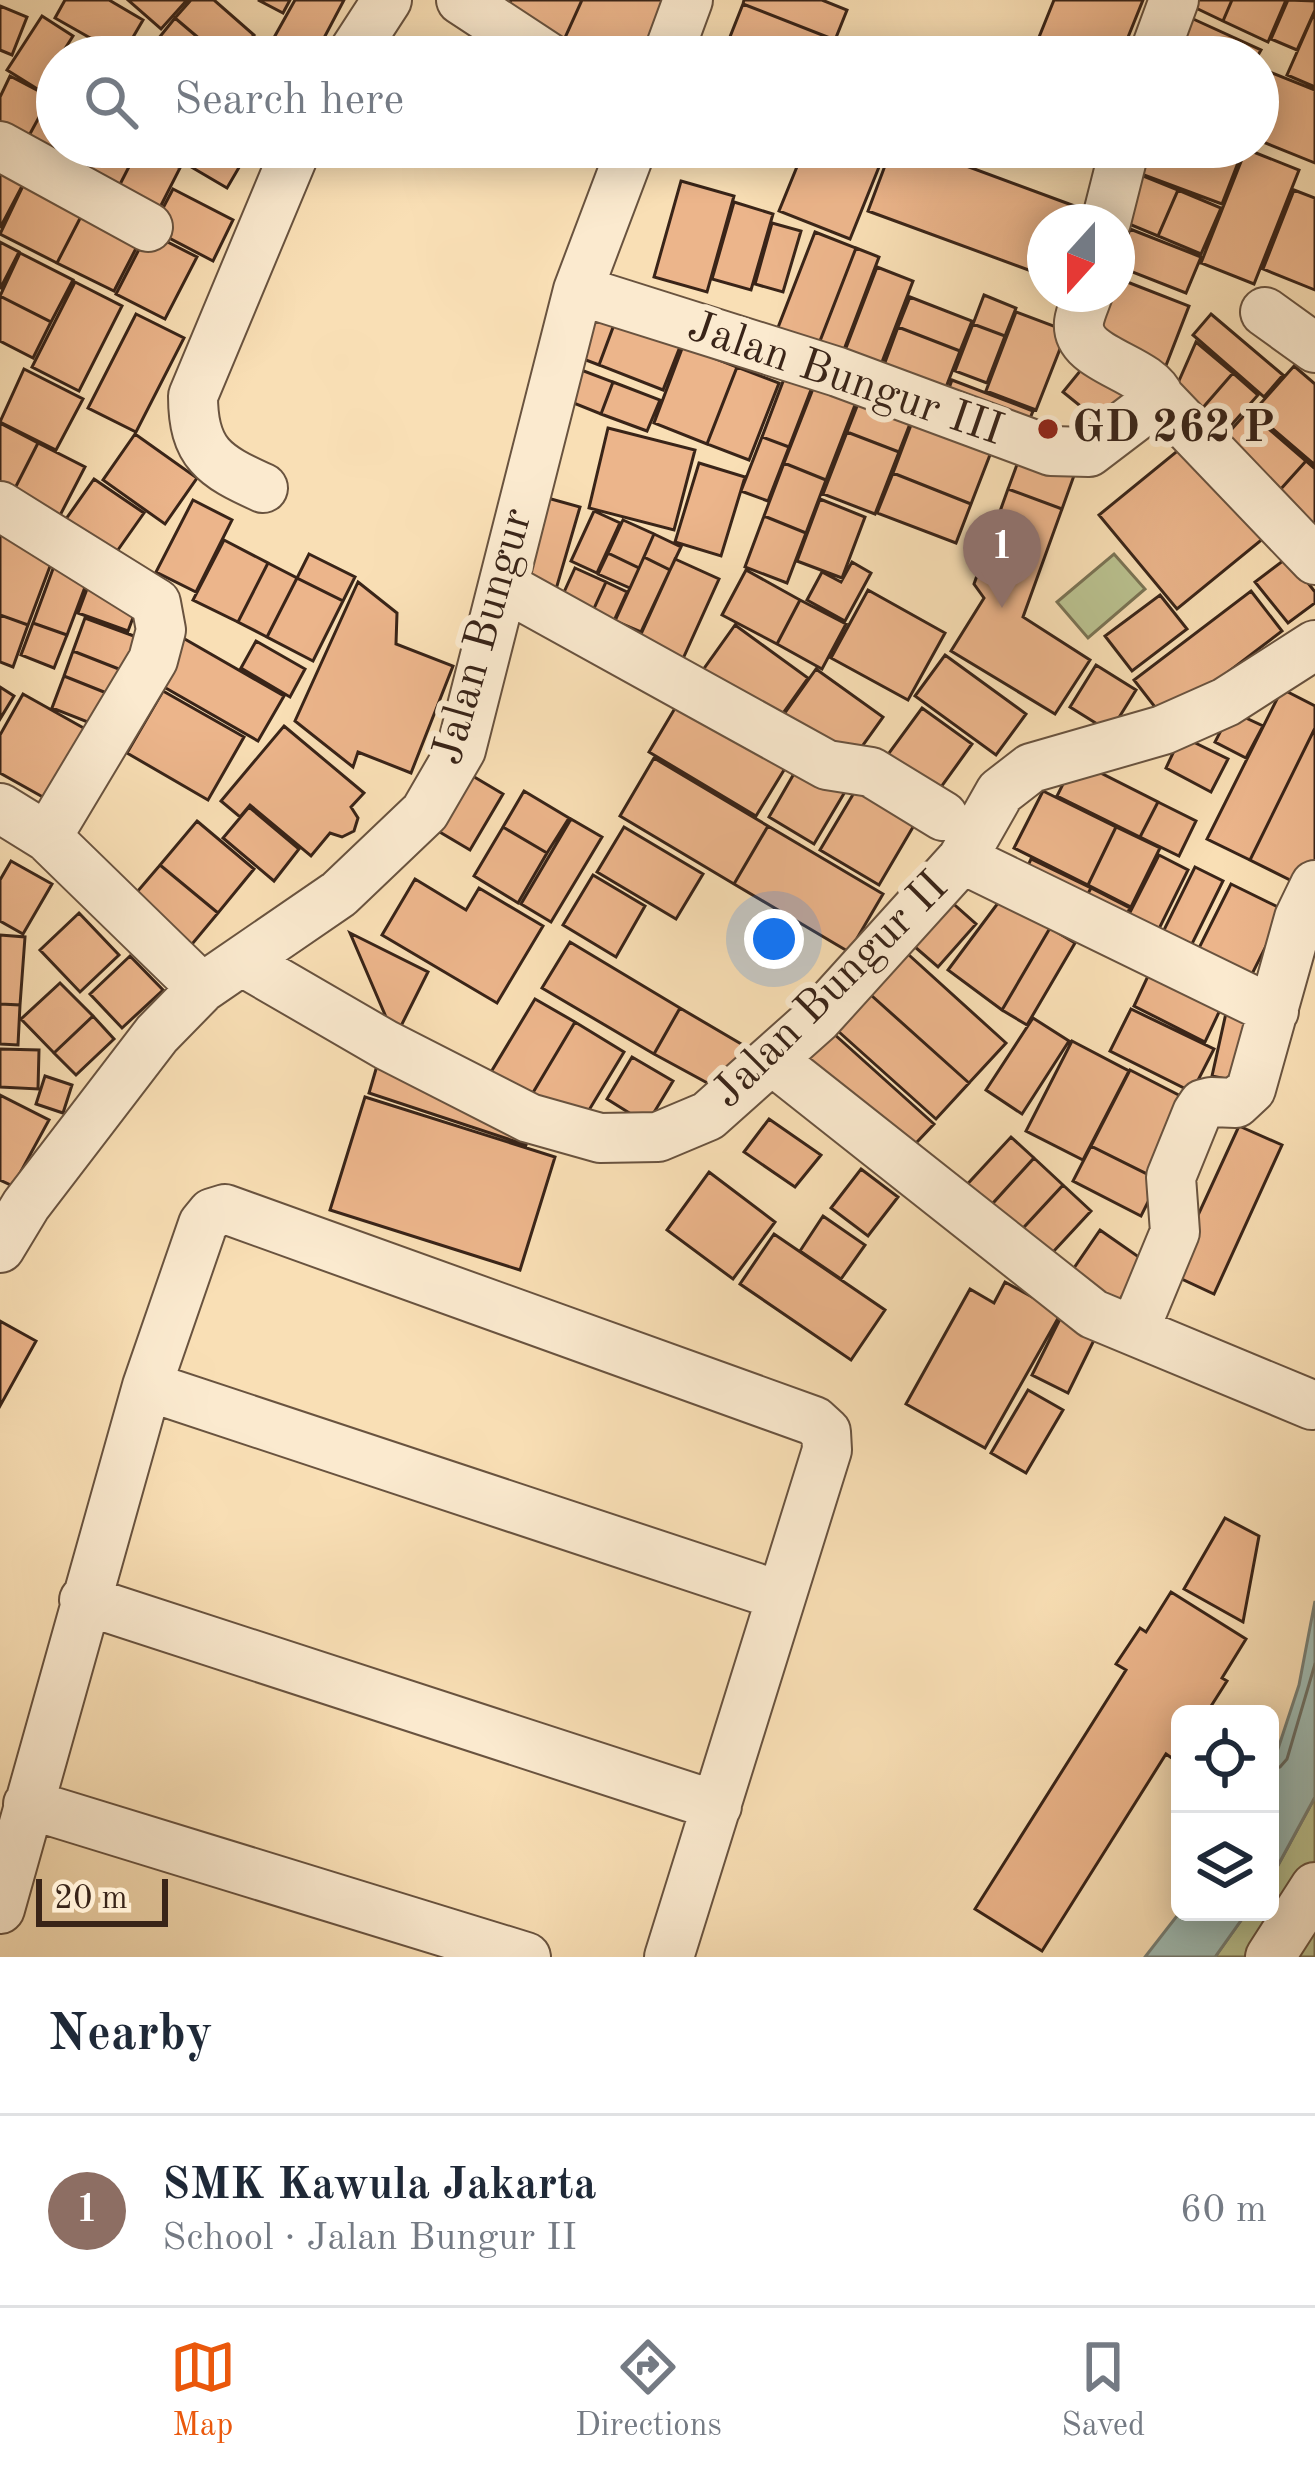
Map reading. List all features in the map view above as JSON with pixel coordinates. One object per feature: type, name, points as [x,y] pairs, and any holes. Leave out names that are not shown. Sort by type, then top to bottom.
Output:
[{"type":"street","points":[[364,36],[387,0]]},
{"type":"street","points":[[460,0],[516,36]]},
{"type":"street","points":[[675,36],[688,0]]},
{"type":"street","points":[[1161,36],[1174,0]]},
{"type":"street","points":[[0,146],[36,166]]},
{"type":"street","points":[[40,168],[148,227]]},
{"type":"street","points":[[263,488],[230,473],[206,454],[193,430],[194,396],[288,168]]},
{"type":"street","name":"Jalan Bungur","points":[[0,1248],[26,1205],[157,1034],[202,988],[339,894],[425,812],[461,750],[578,290],[624,168]]},
{"type":"street","points":[[1111,204],[1120,168]]},
{"type":"street","name":"Jalan Bungur III","points":[[578,290],[838,372],[1052,451],[1089,452],[1160,398]]},
{"type":"street","points":[[1082,312],[1081,337],[1093,351],[1154,384],[1160,398],[1315,560]]},
{"type":"street","points":[[1265,312],[1315,348]]},
{"type":"street","points":[[0,506],[156,603],[161,630],[153,660],[47,837]]},
{"type":"street","points":[[505,587],[827,765],[871,772],[952,838],[1274,1011]]},
{"type":"street","name":"Jalan Bungur II","points":[[243,962],[386,1045],[529,1118],[600,1138],[658,1137],[708,1116],[818,1018],[952,838],[1031,768],[1163,730],[1226,702],[1315,645]]},
{"type":"street","points":[[0,808],[47,837],[202,988]]},
{"type":"street","points":[[1135,1331],[1175,1232],[1172,1177],[1197,1114],[1203,1104],[1236,1103],[1251,1089],[1300,918],[1315,885]]},
{"type":"street","points":[[772,1060],[1093,1314],[1312,1405]]},
{"type":"street","points":[[0,1909],[147,1386],[203,1224],[212,1213],[225,1209],[814,1420],[826,1432],[827,1450],[670,1957]]},
{"type":"street","points":[[147,1386],[781,1596]]},
{"type":"street","points":[[84,1600],[717,1806]]},
{"type":"street","points":[[28,1804],[526,1957]]},
{"type":"street","points":[[1270,1957],[1315,1886]]},
{"type":"green space","points":[[1114,554],[1145,589],[1088,638],[1057,602]]},
{"type":"green space","points":[[1315,1797],[1315,1957],[1215,1957],[1241,1921],[1279,1921],[1279,1863]]},
{"type":"water","points":[[1315,1601],[1315,1797],[1279,1863],[1279,1746],[1299,1685]]},
{"type":"water","points":[[1173,1921],[1241,1921],[1215,1957],[1145,1957]]},
{"type":"building","points":[[65,0],[109,0],[143,20],[134,36],[87,36],[55,18]]},
{"type":"building","points":[[128,0],[187,0],[161,29]]},
{"type":"building","points":[[191,0],[214,0],[254,35],[196,36],[175,18]]},
{"type":"building","points":[[258,0],[290,0],[283,13]]},
{"type":"building","points":[[295,0],[344,0],[325,36],[275,36]]},
{"type":"building","points":[[511,0],[582,0],[566,36],[526,36],[500,24]]},
{"type":"building","points":[[582,0],[669,0],[653,36],[566,36]]},
{"type":"building","points":[[744,0],[822,0],[847,10],[837,36],[825,36],[743,4]]},
{"type":"building","points":[[1054,0],[1143,0],[1128,36],[1039,36]]},
{"type":"building","points":[[1179,0],[1232,0],[1223,21]]},
{"type":"building","points":[[1232,0],[1286,0],[1271,36],[1255,36],[1223,21]]},
{"type":"building","points":[[1288,0],[1315,1],[1297,50],[1272,36]]},
{"type":"building","points":[[743,4],[825,36],[730,36]]},
{"type":"building","points":[[0,6],[27,17],[12,55],[0,50]]},
{"type":"building","points":[[1315,11],[1315,87],[1287,75]]},
{"type":"building","points":[[42,16],[73,36],[36,36],[36,88],[7,70]]},
{"type":"building","points":[[175,18],[196,36],[160,36]]},
{"type":"building","points":[[1191,18],[1230,36],[1183,36]]},
{"type":"building","points":[[10,76],[36,90],[36,123],[19,154],[0,142],[0,97]]},
{"type":"building","points":[[1279,76],[1315,90],[1315,163],[1279,148]]},
{"type":"building","points":[[36,123],[36,163],[19,154]]},
{"type":"building","points":[[0,155],[30,171],[0,228]]},
{"type":"building","points":[[1279,162],[1299,170],[1254,284],[1201,263],[1238,168],[1279,168]]},
{"type":"building","points":[[45,168],[66,168],[62,177]]},
{"type":"building","points":[[66,168],[128,168],[111,202],[62,177]]},
{"type":"building","points":[[128,168],[180,168],[152,223],[111,202]]},
{"type":"building","points":[[193,168],[239,168],[227,188]]},
{"type":"building","points":[[796,168],[879,168],[850,239],[779,211]]},
{"type":"building","points":[[884,168],[972,168],[1069,204],[1027,204],[1027,269],[868,211]]},
{"type":"building","points":[[1125,168],[1236,168],[1222,204]]},
{"type":"building","points":[[30,171],[89,201],[57,263],[0,234]]},
{"type":"building","points":[[1131,171],[1178,190],[1158,236],[1135,226],[1135,204],[1117,204]]},
{"type":"building","points":[[681,181],[734,196],[707,292],[654,277]]},
{"type":"building","points":[[173,189],[233,220],[213,261],[152,229]]},
{"type":"building","points":[[1178,190],[1221,208],[1201,254],[1158,236]]},
{"type":"building","points":[[1294,190],[1315,198],[1315,290],[1263,269]]},
{"type":"building","points":[[89,201],[146,229],[114,291],[57,263]]},
{"type":"building","points":[[734,202],[773,214],[751,290],[712,279]]},
{"type":"building","points":[[772,223],[801,231],[783,292],[755,284]]},
{"type":"building","points":[[1135,231],[1201,257],[1186,293],[1135,273]]},
{"type":"building","points":[[148,232],[197,257],[165,319],[116,294]]},
{"type":"building","points":[[815,232],[856,248],[813,359],[772,343]]},
{"type":"building","points":[[0,242],[19,252],[0,289]]},
{"type":"building","points":[[856,248],[879,257],[837,368],[813,359]]},
{"type":"building","points":[[20,253],[73,280],[51,322],[0,296]]},
{"type":"building","points":[[877,267],[913,281],[877,375],[841,361]]},
{"type":"building","points":[[75,282],[122,306],[79,391],[32,367]]},
{"type":"building","points":[[1135,285],[1189,306],[1165,368],[1085,337],[1095,312],[1135,312]]},
{"type":"building","points":[[984,295],[1016,308],[1005,336],[973,324]]},
{"type":"building","points":[[0,296],[51,322],[33,358],[0,341]]},
{"type":"building","points":[[910,297],[972,321],[960,351],[898,327]]},
{"type":"building","points":[[590,303],[618,314],[599,365],[570,354]]},
{"type":"building","points":[[1016,312],[1067,331],[1036,410],[986,391]]},
{"type":"building","points":[[136,314],[184,338],[136,432],[88,408]]},
{"type":"building","points":[[618,314],[683,339],[663,390],[599,365]]},
{"type":"building","points":[[1211,314],[1283,375],[1264,397],[1193,335]]},
{"type":"building","points":[[973,324],[1005,336],[987,383],[955,371]]},
{"type":"building","points":[[898,327],[960,351],[941,400],[880,376]]},
{"type":"building","points":[[1196,342],[1233,373],[1193,419],[1171,399]]},
{"type":"building","points":[[683,346],[737,367],[707,444],[654,423]]},
{"type":"building","points":[[1089,360],[1131,395],[1105,426],[1063,392]]},
{"type":"building","points":[[568,365],[613,382],[601,414],[556,396]]},
{"type":"building","points":[[1294,366],[1315,384],[1315,465],[1253,412]]},
{"type":"building","points":[[737,367],[779,383],[749,460],[707,444]]},
{"type":"building","points":[[24,369],[83,399],[56,450],[0,422]]},
{"type":"building","points":[[787,371],[814,382],[789,447],[762,437]]},
{"type":"building","points":[[1233,373],[1258,395],[1218,440],[1193,419]]},
{"type":"building","points":[[818,376],[860,392],[826,480],[784,463]]},
{"type":"building","points":[[952,380],[1033,411],[1024,433],[944,402]]},
{"type":"building","points":[[613,382],[660,400],[647,431],[601,414]]},
{"type":"building","points":[[861,396],[913,416],[899,452],[847,432]]},
{"type":"building","points":[[1248,411],[1306,461],[1271,500],[1213,450]]},
{"type":"building","points":[[914,417],[993,447],[971,504],[893,473]]},
{"type":"building","points":[[0,423],[38,443],[7,504],[0,500]]},
{"type":"building","points":[[608,428],[695,450],[674,530],[589,508]]},
{"type":"building","points":[[847,432],[899,452],[875,514],[823,494]]},
{"type":"building","points":[[135,434],[197,478],[165,524],[103,480]]},
{"type":"building","points":[[762,437],[789,447],[768,501],[741,491]]},
{"type":"building","points":[[1192,439],[1270,533],[1177,609],[1099,515]]},
{"type":"building","points":[[38,443],[85,467],[54,527],[7,504]]},
{"type":"building","points":[[1022,451],[1076,470],[1062,509],[1008,489]]},
{"type":"building","points":[[1306,461],[1315,469],[1315,538],[1271,500]]},
{"type":"building","points":[[699,463],[745,477],[721,556],[675,542]]},
{"type":"building","points":[[784,463],[826,480],[806,533],[764,516]]},
{"type":"building","points":[[893,473],[971,504],[956,543],[877,513]]},
{"type":"building","points":[[94,479],[144,513],[108,564],[59,529]]},
{"type":"building","points":[[1008,489],[1062,509],[1023,617],[1090,660],[1055,714],[951,651],[984,598],[974,584]]},
{"type":"building","points":[[544,497],[580,507],[552,603],[517,593]]},
{"type":"building","points":[[820,499],[865,517],[842,578],[797,561]]},
{"type":"building","points":[[193,500],[232,520],[196,592],[156,572]]},
{"type":"building","points":[[594,511],[620,523],[597,573],[571,561]]},
{"type":"building","points":[[764,516],[806,533],[787,583],[745,567]]},
{"type":"building","points":[[623,520],[654,534],[639,568],[608,553]]},
{"type":"building","points":[[0,524],[58,545],[28,625],[0,615]]},
{"type":"building","points":[[654,534],[681,547],[670,570],[644,557]]},
{"type":"building","points":[[224,540],[268,563],[238,622],[193,600]]},
{"type":"building","points":[[608,553],[639,568],[630,588],[598,574]]},
{"type":"building","points":[[309,554],[355,577],[343,601],[297,578]]},
{"type":"building","points":[[644,557],[670,570],[641,632],[615,621]]},
{"type":"building","points":[[1288,557],[1315,592],[1315,603],[1288,623],[1255,582]]},
{"type":"building","points":[[57,558],[91,571],[67,635],[33,623]]},
{"type":"building","points":[[675,559],[719,579],[681,663],[637,643]]},
{"type":"building","points":[[852,562],[871,573],[845,621],[807,600],[822,572],[841,582]]},
{"type":"building","points":[[268,563],[297,578],[267,637],[238,622]]},
{"type":"building","points":[[575,568],[606,582],[591,615],[560,601]]},
{"type":"building","points":[[746,570],[800,600],[777,644],[722,615]]},
{"type":"building","points":[[297,578],[343,601],[313,661],[267,637]]},
{"type":"building","points":[[90,581],[140,599],[128,631],[78,613]]},
{"type":"building","points":[[358,582],[397,613],[396,644],[453,666],[411,773],[358,752],[353,767],[295,721]]},
{"type":"building","points":[[606,582],[627,592],[612,625],[591,615]]},
{"type":"building","points":[[868,590],[945,633],[908,700],[831,658]]},
{"type":"building","points":[[1251,591],[1282,631],[1165,720],[1134,680]]},
{"type":"building","points":[[1160,595],[1187,629],[1132,671],[1105,636]]},
{"type":"building","points":[[800,600],[846,624],[822,669],[777,644]]},
{"type":"building","points":[[0,615],[28,625],[13,667],[0,662]]},
{"type":"building","points":[[85,618],[142,639],[129,673],[73,651]]},
{"type":"building","points":[[33,623],[67,635],[54,668],[21,655]]},
{"type":"building","points":[[735,625],[808,678],[771,730],[698,677]]},
{"type":"building","points":[[183,638],[284,696],[258,741],[157,683]]},
{"type":"building","points":[[256,641],[305,669],[290,697],[241,668]]},
{"type":"building","points":[[73,651],[129,673],[119,698],[64,676]]},
{"type":"building","points":[[945,655],[1026,714],[996,755],[915,696]]},
{"type":"building","points":[[1096,665],[1136,690],[1110,732],[1070,707]]},
{"type":"building","points":[[816,669],[883,717],[848,766],[782,717]]},
{"type":"building","points":[[64,676],[119,698],[108,730],[52,708]]},
{"type":"building","points":[[0,687],[14,696],[0,719]]},
{"type":"building","points":[[687,688],[795,752],[756,816],[649,752]]},
{"type":"building","points":[[1282,689],[1315,706],[1315,728],[1250,860],[1207,839]]},
{"type":"building","points":[[163,691],[244,737],[208,800],[127,753]]},
{"type":"building","points":[[23,694],[89,731],[50,801],[0,773],[0,735]]},
{"type":"building","points":[[922,708],[972,744],[931,801],[881,764]]},
{"type":"building","points":[[1231,711],[1263,726],[1246,758],[1215,742]]},
{"type":"building","points":[[284,726],[364,793],[351,807],[358,818],[354,831],[342,837],[330,833],[311,856],[250,805],[240,817],[221,801]]},
{"type":"building","points":[[1315,728],[1315,860],[1302,886],[1250,860]]},
{"type":"building","points":[[1181,736],[1228,759],[1211,792],[1166,768]]},
{"type":"building","points":[[654,758],[768,826],[734,884],[620,816]]},
{"type":"building","points":[[803,758],[849,785],[814,844],[769,817]]},
{"type":"building","points":[[1075,760],[1158,802],[1140,837],[1057,796]]},
{"type":"building","points":[[471,775],[503,794],[470,850],[438,831]]},
{"type":"building","points":[[864,776],[923,810],[879,885],[820,850]]},
{"type":"building","points":[[524,791],[569,818],[547,853],[503,827]]},
{"type":"building","points":[[1043,791],[1116,827],[1088,885],[1014,848]]},
{"type":"building","points":[[1158,802],[1196,821],[1179,856],[1140,837]]},
{"type":"building","points":[[249,807],[299,849],[274,881],[223,838]]},
{"type":"building","points":[[571,819],[602,837],[551,922],[521,904]]},
{"type":"building","points":[[197,821],[254,869],[218,913],[160,865]]},
{"type":"building","points":[[768,826],[883,894],[849,952],[734,884]]},
{"type":"building","points":[[503,827],[547,853],[518,903],[474,876]]},
{"type":"building","points":[[624,827],[703,874],[676,919],[597,872]]},
{"type":"building","points":[[1116,827],[1160,848],[1131,907],[1088,885]]},
{"type":"building","points":[[1159,855],[1188,870],[1151,945],[1121,930]]},
{"type":"building","points":[[1031,859],[1091,888],[1078,912],[1020,883]]},
{"type":"building","points":[[11,861],[52,884],[23,934],[0,921],[0,880]]},
{"type":"building","points":[[160,865],[218,913],[183,955],[125,906]]},
{"type":"building","points":[[1195,867],[1223,881],[1187,954],[1159,940]]},
{"type":"building","points":[[593,875],[645,906],[616,957],[563,925]]},
{"type":"building","points":[[415,879],[466,910],[479,888],[543,926],[497,1003],[382,935]]},
{"type":"building","points":[[1231,884],[1284,910],[1246,986],[1193,960]]},
{"type":"building","points":[[1091,888],[1130,908],[1118,932],[1078,912]]},
{"type":"building","points":[[939,891],[976,924],[938,967],[900,934]]},
{"type":"building","points":[[1001,899],[1050,928],[1002,1010],[948,970]]},
{"type":"building","points":[[79,913],[119,955],[80,992],[40,950]]},
{"type":"building","points":[[1050,928],[1075,943],[1027,1025],[1002,1010]]},
{"type":"building","points":[[350,933],[428,972],[395,1038]]},
{"type":"building","points":[[0,935],[25,937],[20,1005],[0,1004]]},
{"type":"building","points":[[570,942],[680,1008],[654,1054],[542,988]]},
{"type":"building","points":[[899,946],[1006,1043],[969,1083],[862,987]]},
{"type":"building","points":[[130,956],[163,990],[122,1028],[90,994]]},
{"type":"building","points":[[1148,976],[1220,1010],[1205,1042],[1134,1006]]},
{"type":"building","points":[[60,983],[93,1016],[54,1053],[21,1019]]},
{"type":"building","points":[[862,987],[969,1083],[936,1119],[829,1023]]},
{"type":"building","points":[[535,999],[575,1022],[528,1101],[488,1077]]},
{"type":"building","points":[[0,1004],[20,1005],[18,1045],[0,1044]]},
{"type":"building","points":[[1228,1004],[1261,1011],[1245,1083],[1212,1076]]},
{"type":"building","points":[[680,1008],[760,1055],[713,1086],[654,1054]]},
{"type":"building","points":[[1131,1009],[1214,1049],[1192,1092],[1110,1051]]},
{"type":"building","points":[[93,1016],[114,1039],[76,1075],[54,1053]]},
{"type":"building","points":[[1033,1018],[1069,1041],[1022,1114],[986,1090]]},
{"type":"building","points":[[575,1022],[624,1052],[577,1130],[528,1101]]},
{"type":"building","points":[[824,1025],[934,1124],[901,1159],[792,1060]]},
{"type":"building","points":[[1072,1041],[1129,1071],[1083,1160],[1026,1131]]},
{"type":"building","points":[[0,1049],[39,1050],[38,1089],[0,1087]]},
{"type":"building","points":[[381,1052],[532,1126],[526,1145],[369,1093]]},
{"type":"building","points":[[632,1057],[673,1081],[647,1124],[607,1099]]},
{"type":"building","points":[[1130,1070],[1198,1105],[1159,1180],[1091,1146]]},
{"type":"building","points":[[45,1076],[72,1085],[63,1113],[36,1104]]},
{"type":"building","points":[[0,1095],[49,1120],[13,1186],[0,1180]]},
{"type":"building","points":[[365,1097],[555,1157],[520,1270],[330,1210]]},
{"type":"building","points":[[769,1119],[821,1155],[795,1187],[744,1152]]},
{"type":"building","points":[[1239,1126],[1282,1145],[1214,1294],[1171,1274]]},
{"type":"building","points":[[1011,1137],[1034,1158],[984,1213],[961,1191]]},
{"type":"building","points":[[1091,1146],[1159,1180],[1141,1216],[1073,1181]]},
{"type":"building","points":[[1034,1158],[1063,1185],[1013,1239],[984,1213]]},
{"type":"building","points":[[861,1169],[898,1197],[868,1236],[831,1208]]},
{"type":"building","points":[[709,1172],[775,1222],[733,1279],[667,1230]]},
{"type":"building","points":[[1063,1185],[1091,1211],[1041,1265],[1013,1239]]},
{"type":"building","points":[[823,1216],[865,1245],[841,1279],[800,1251]]},
{"type":"building","points":[[1100,1230],[1146,1262],[1108,1316],[1063,1284]]},
{"type":"building","points":[[774,1234],[885,1310],[851,1360],[740,1284]]},
{"type":"building","points":[[1005,1282],[1061,1313],[985,1448],[906,1404],[970,1289],[994,1303]]},
{"type":"building","points":[[1063,1313],[1099,1330],[1068,1393],[1032,1375]]},
{"type":"building","points":[[0,1321],[36,1341],[0,1406]]},
{"type":"building","points":[[1028,1390],[1063,1410],[1026,1473],[991,1453]]},
{"type":"building","points":[[1225,1518],[1259,1536],[1243,1622],[1184,1589]]},
{"type":"building","points":[[1171,1592],[1246,1639],[1212,1705],[1171,1705],[1171,1758],[1166,1754],[1042,1951],[975,1909],[1126,1670],[1116,1664],[1140,1628],[1146,1632]]},
{"type":"place","name":"GD 262 P","points":[[1048,429]]},
{"type":"place","name":"SMK Kawula Jakarta","points":[[1002,608]]}]
